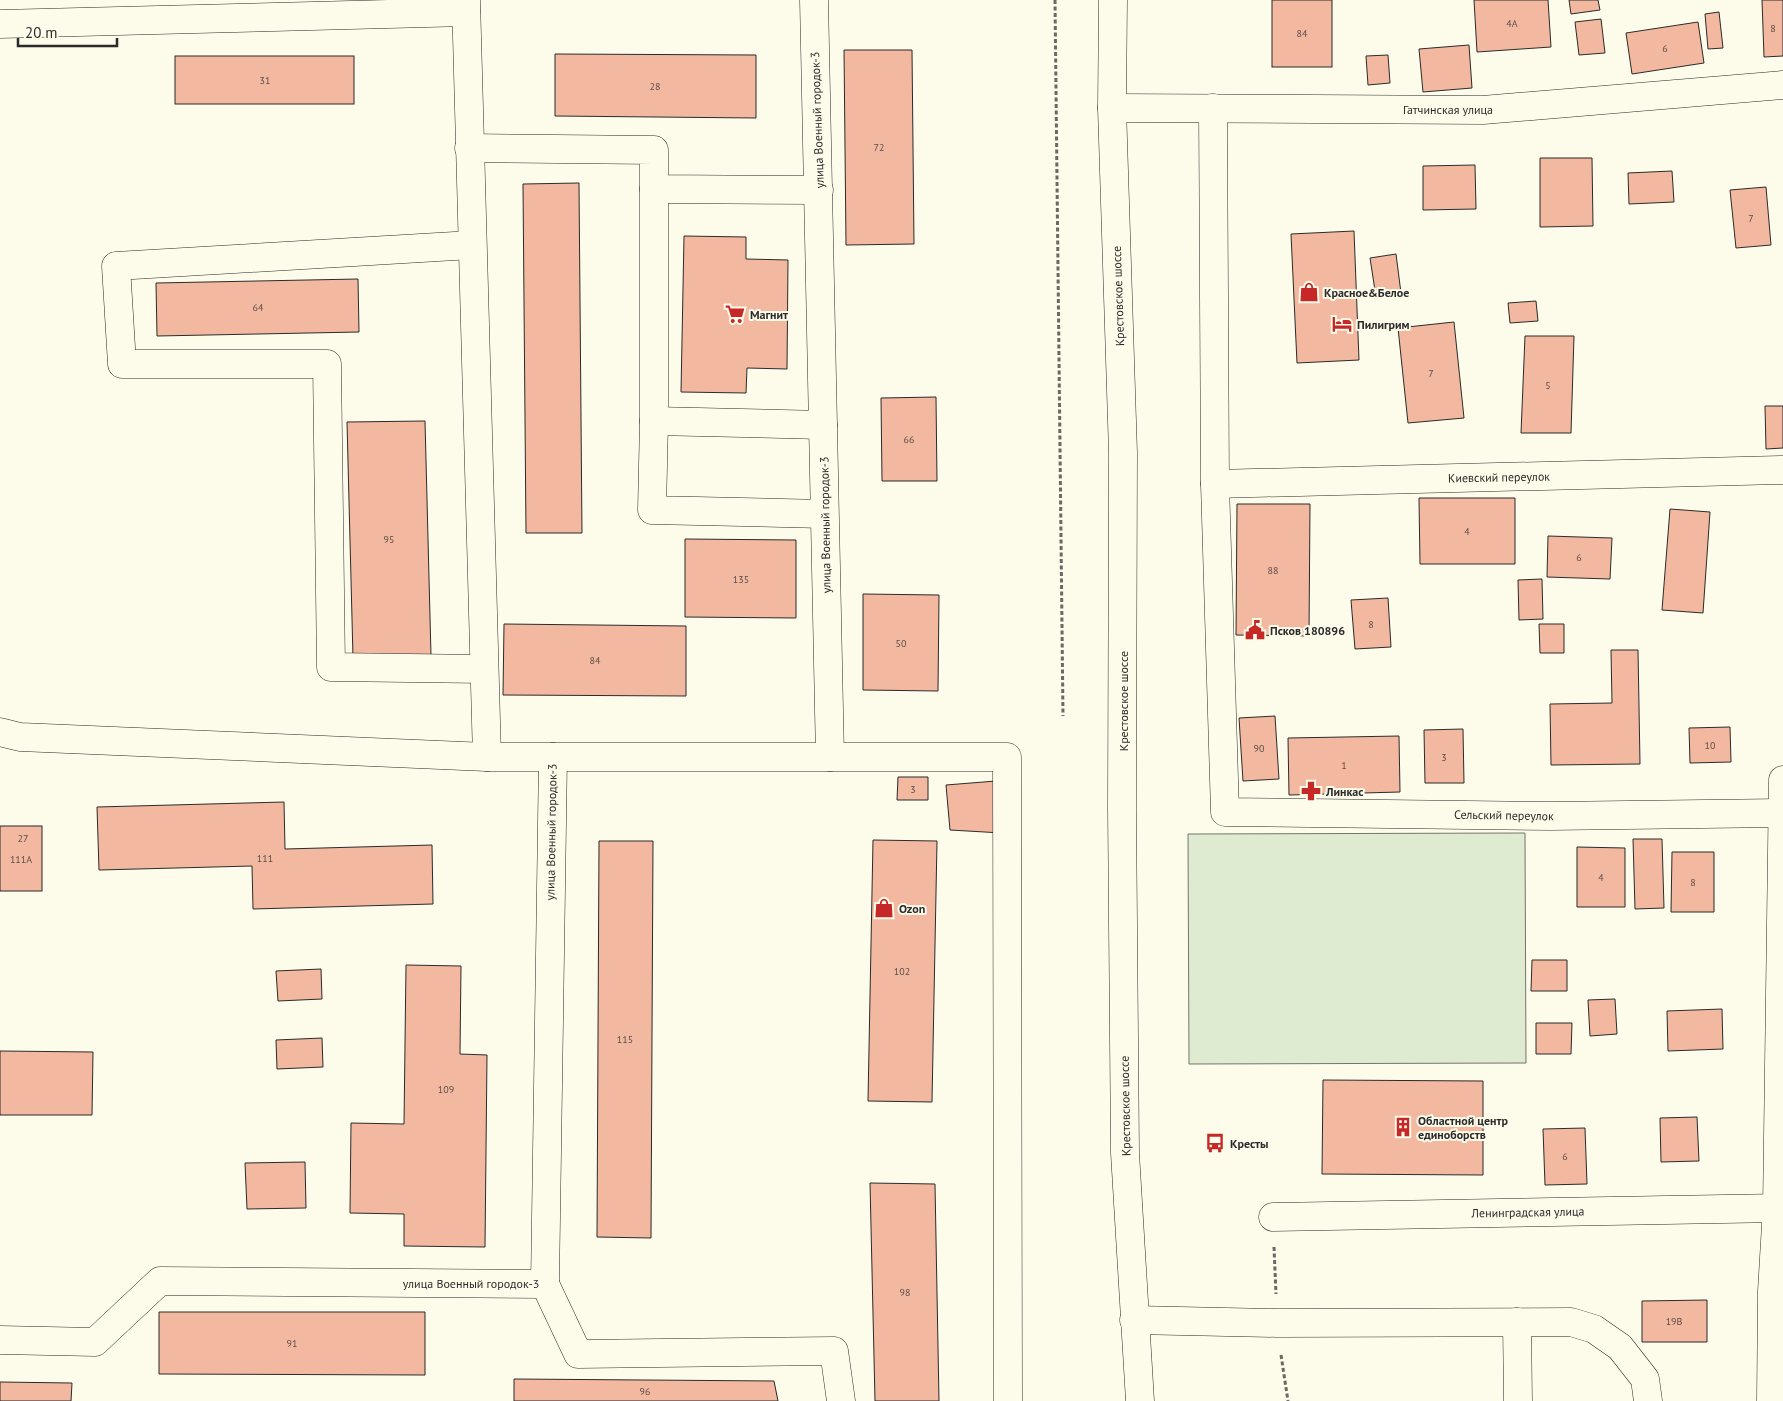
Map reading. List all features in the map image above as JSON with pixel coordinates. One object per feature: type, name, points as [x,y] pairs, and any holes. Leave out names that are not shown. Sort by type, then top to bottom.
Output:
[{"type":"street","name":"улица Военный городок-3","points":[[0,1340],[95,1342],[160,1281],[545,1284],[553,757],[830,757],[814,0]]},
{"type":"street","name":"Крестовское шоссе","points":[[1112,0],[1112,108],[1124,453],[1122,819],[1125,1154],[1140,1401]]},
{"type":"street","points":[[0,24],[466,6],[487,757]]},
{"type":"street","name":"Гатчинская улица","points":[[1112,108],[1482,110],[1783,86]]},
{"type":"street","points":[[1213,108],[1215,484]]},
{"type":"street","points":[[469,148],[654,150],[654,421],[652,510],[824,514]]},
{"type":"street","points":[[654,189],[819,190]]},
{"type":"street","points":[[472,245],[116,266],[122,364],[327,364],[331,667],[484,670]]},
{"type":"street","points":[[654,421],[822,425]]},
{"type":"street","name":"Киевский переулок","points":[[1215,484],[1783,470]]},
{"type":"street","name":"Сельский переулок","points":[[1215,484],[1225,812],[1550,816],[1783,813]]},
{"type":"street","points":[[0,732],[20,738],[487,757],[553,757]]},
{"type":"street","points":[[830,757],[1007,758],[1008,1401]]},
{"type":"street","points":[[1771,1401],[1772,1291],[1780,1208],[1783,780]]},
{"type":"street","name":"Ленинградская улица","points":[[1273,1217],[1780,1208]]},
{"type":"street","points":[[545,1284],[578,1354],[834,1351],[841,1401]]},
{"type":"street","points":[[1134,1320],[1277,1323],[1571,1322],[1594,1329],[1620,1347],[1646,1379],[1648,1401]]},
{"type":"street","points":[[1517,1322],[1518,1401]]},
{"type":"path","points":[[1055,0],[1063,716]]},
{"type":"green space","points":[[1525,833],[1526,1063],[1189,1064],[1188,834]]},
{"type":"building","points":[[1272,0],[1332,0],[1332,67],[1272,67]]},
{"type":"building","points":[[1474,0],[1548,0],[1551,47],[1477,52]]},
{"type":"building","points":[[1569,0],[1598,0],[1600,10],[1571,14]]},
{"type":"building","points":[[1762,0],[1783,0],[1783,56],[1764,57]]},
{"type":"building","points":[[1719,12],[1723,48],[1708,49],[1705,14]]},
{"type":"building","points":[[1601,19],[1605,53],[1579,55],[1575,22]]},
{"type":"building","points":[[1698,22],[1704,63],[1632,74],[1626,33]]},
{"type":"building","points":[[1469,45],[1472,88],[1423,92],[1419,49]]},
{"type":"building","points":[[844,50],[912,50],[914,244],[846,245]]},
{"type":"building","points":[[555,54],[756,55],[756,118],[555,116]]},
{"type":"building","points":[[1388,55],[1390,83],[1368,85],[1366,56]]},
{"type":"building","points":[[175,56],[354,56],[354,104],[175,104]]},
{"type":"building","points":[[1540,158],[1592,158],[1593,226],[1540,227]]},
{"type":"building","points":[[1475,165],[1476,209],[1423,210],[1423,166]]},
{"type":"building","points":[[1672,171],[1674,202],[1629,204],[1628,173]]},
{"type":"building","points":[[579,183],[582,533],[526,533],[523,184]]},
{"type":"building","points":[[1766,187],[1771,245],[1736,248],[1730,190]]},
{"type":"building","points":[[1354,231],[1359,360],[1297,363],[1291,234]]},
{"type":"building","name":"Магнит","points":[[684,236],[746,237],[746,259],[788,260],[787,369],[747,368],[746,393],[681,392]]},
{"type":"building","points":[[1396,254],[1401,293],[1376,297],[1370,258]]},
{"type":"building","points":[[358,279],[359,332],[157,336],[156,283]]},
{"type":"building","points":[[1536,301],[1538,321],[1510,323],[1508,303]]},
{"type":"building","points":[[1454,322],[1464,418],[1408,423],[1398,328]]},
{"type":"building","points":[[1525,336],[1574,336],[1571,433],[1521,433]]},
{"type":"building","points":[[936,397],[937,481],[882,481],[881,398]]},
{"type":"building","points":[[1765,406],[1783,406],[1783,448],[1766,449]]},
{"type":"building","points":[[425,421],[431,656],[353,658],[347,422]]},
{"type":"building","points":[[1419,498],[1515,498],[1515,564],[1420,564]]},
{"type":"building","points":[[1237,504],[1310,504],[1309,636],[1236,635]]},
{"type":"building","points":[[1670,509],[1710,512],[1703,613],[1662,610]]},
{"type":"building","points":[[1548,536],[1612,538],[1610,579],[1547,577]]},
{"type":"building","points":[[685,539],[796,540],[796,618],[685,617]]},
{"type":"building","points":[[1542,579],[1543,619],[1519,620],[1518,580]]},
{"type":"building","points":[[863,594],[939,595],[938,691],[863,690]]},
{"type":"building","points":[[1388,598],[1391,647],[1355,649],[1351,600]]},
{"type":"building","points":[[504,624],[686,626],[686,696],[503,695]]},
{"type":"building","points":[[1539,624],[1564,624],[1564,653],[1540,653]]},
{"type":"building","points":[[1611,650],[1638,650],[1640,764],[1551,765],[1550,704],[1612,703]]},
{"type":"building","points":[[1275,716],[1279,779],[1243,781],[1239,718]]},
{"type":"building","points":[[1730,727],[1731,762],[1690,763],[1689,728]]},
{"type":"building","points":[[1463,729],[1464,783],[1425,783],[1424,730]]},
{"type":"building","points":[[1399,736],[1400,792],[1289,795],[1288,738]]},
{"type":"building","points":[[898,777],[928,777],[928,800],[897,800]]},
{"type":"building","points":[[996,781],[1002,833],[950,830],[946,785]]},
{"type":"building","points":[[284,802],[285,849],[432,845],[433,904],[253,909],[252,866],[99,870],[97,807]]},
{"type":"building","points":[[0,826],[42,826],[42,891],[0,891]]},
{"type":"building","points":[[1633,839],[1662,839],[1664,908],[1635,909]]},
{"type":"building","points":[[873,840],[937,841],[932,1102],[868,1101]]},
{"type":"building","points":[[599,841],[653,841],[651,1238],[597,1237]]},
{"type":"building","points":[[1577,847],[1625,848],[1625,907],[1577,907]]},
{"type":"building","points":[[1672,852],[1714,852],[1714,912],[1671,912]]},
{"type":"building","points":[[1532,960],[1567,960],[1567,991],[1531,991]]},
{"type":"building","points":[[406,965],[461,966],[460,1054],[487,1055],[485,1247],[404,1246],[404,1214],[350,1213],[351,1123],[404,1124]]},
{"type":"building","points":[[321,969],[322,999],[278,1001],[276,971]]},
{"type":"building","points":[[1615,999],[1617,1034],[1590,1036],[1588,1000]]},
{"type":"building","points":[[1722,1009],[1723,1049],[1668,1051],[1667,1011]]},
{"type":"building","points":[[1536,1023],[1572,1023],[1571,1054],[1536,1054]]},
{"type":"building","points":[[322,1038],[323,1067],[277,1069],[276,1040]]},
{"type":"building","points":[[0,1051],[93,1052],[92,1115],[0,1115]]},
{"type":"building","name":"Областной центр единоборств","points":[[1323,1080],[1483,1081],[1483,1175],[1322,1174]]},
{"type":"building","points":[[1697,1117],[1699,1161],[1661,1162],[1660,1118]]},
{"type":"building","points":[[1585,1128],[1587,1184],[1545,1185],[1543,1129]]},
{"type":"building","points":[[305,1162],[306,1208],[247,1209],[245,1163]]},
{"type":"building","points":[[870,1183],[935,1184],[939,1401],[875,1401]]},
{"type":"building","points":[[1707,1300],[1707,1342],[1642,1342],[1642,1301]]},
{"type":"building","points":[[159,1312],[425,1312],[425,1375],[159,1374]]},
{"type":"building","points":[[514,1379],[774,1381],[778,1401],[514,1401]]},
{"type":"building","points":[[0,1382],[72,1383],[71,1401],[0,1401]]},
{"type":"place","name":"Красное&Белое","points":[[1309,292]]},
{"type":"place","name":"Магнит","points":[[735,314]]},
{"type":"place","name":"Пилигрим","points":[[1342,324]]},
{"type":"place","name":"Псков 180896","points":[[1255,630]]},
{"type":"place","name":"Линкас","points":[[1311,791]]},
{"type":"place","name":"Ozon","points":[[884,908]]},
{"type":"place","name":"Областной центр единоборств","points":[[1403,1127]]},
{"type":"place","name":"Кресты","points":[[1215,1143]]}]
